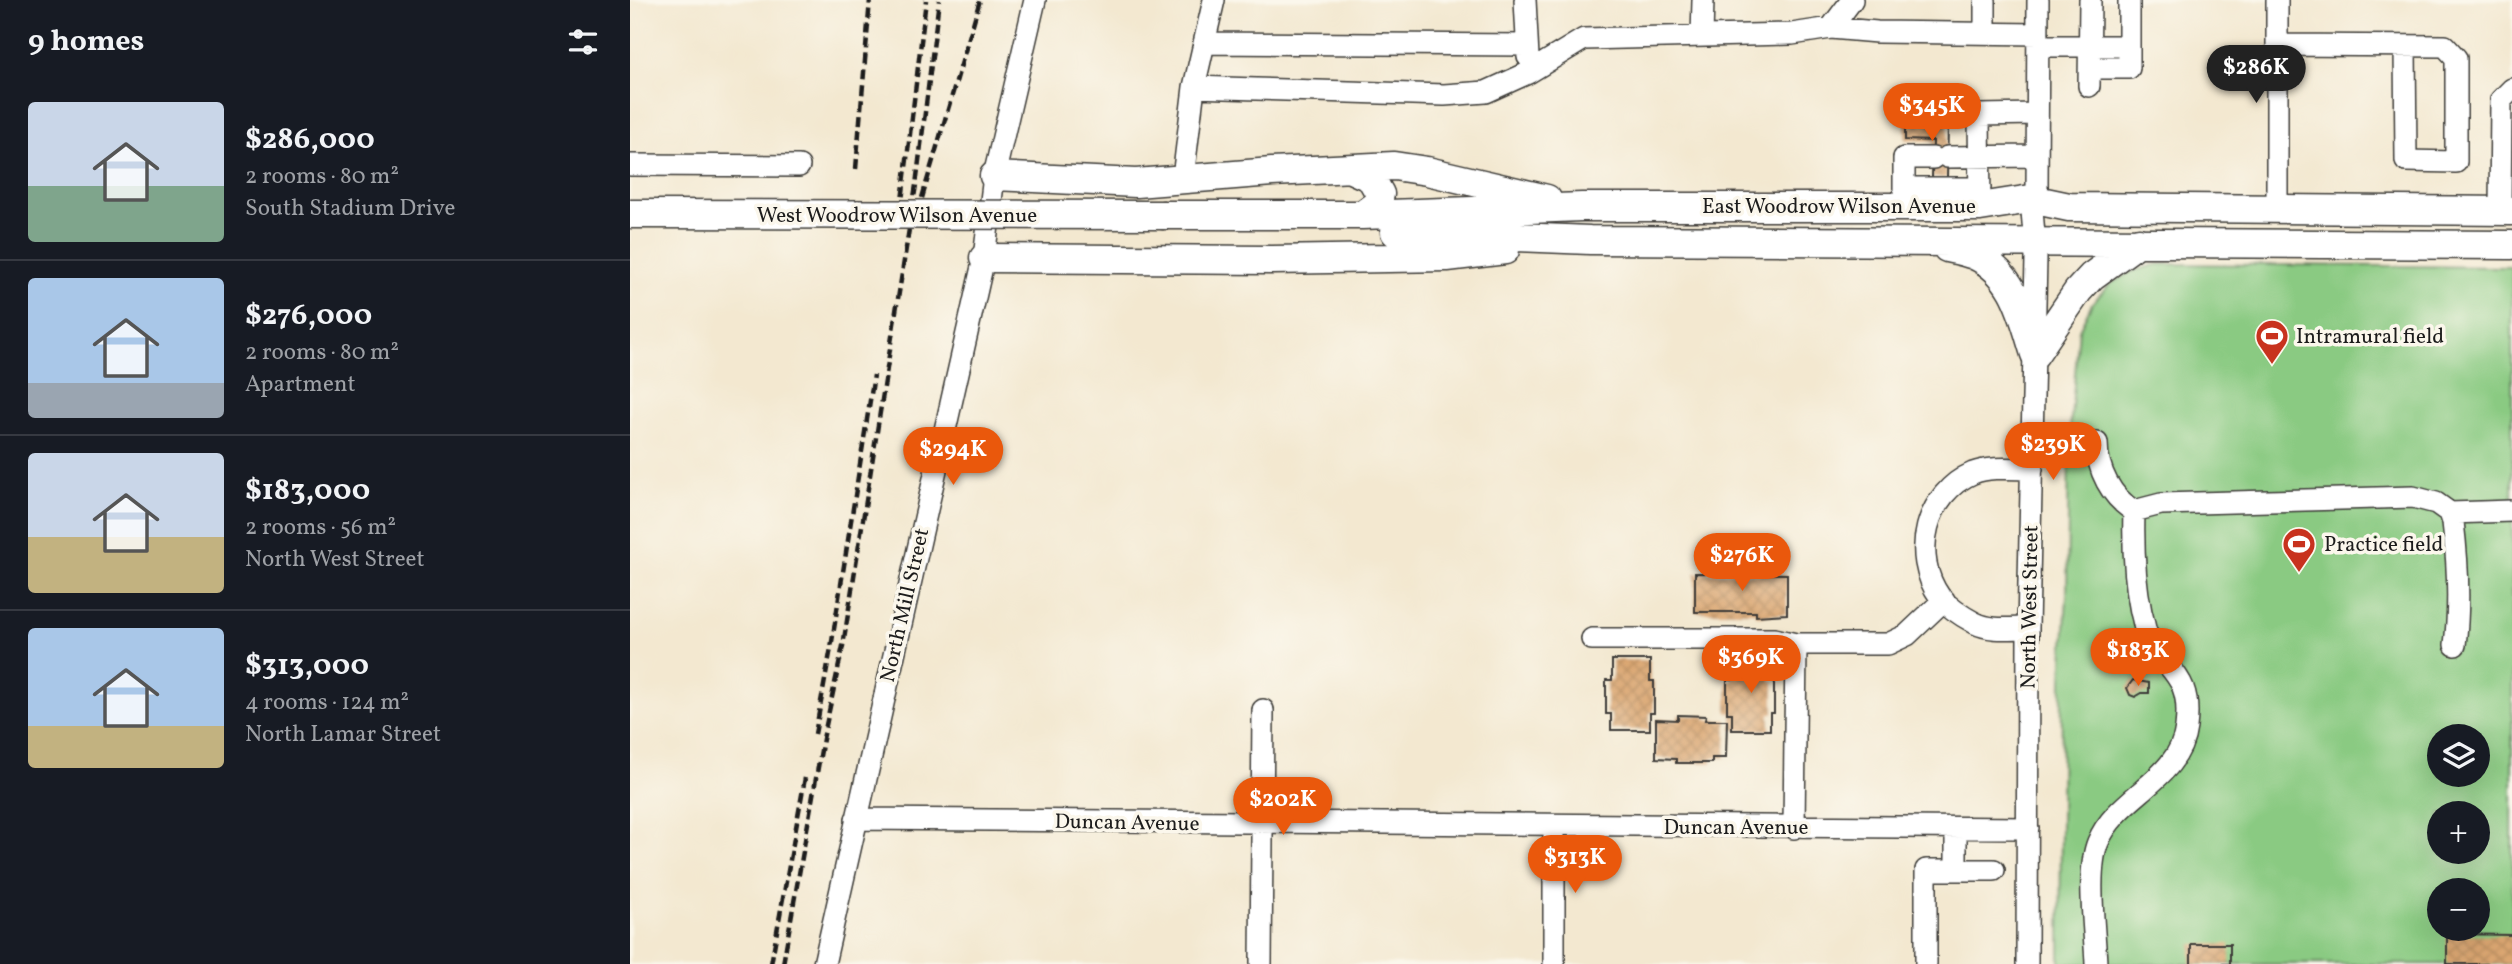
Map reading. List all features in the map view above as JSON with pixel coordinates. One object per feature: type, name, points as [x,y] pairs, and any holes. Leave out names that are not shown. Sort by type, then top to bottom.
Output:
[{"type":"main road","points":[[994,176],[1136,183],[1394,166],[1427,171],[1582,207]]},
{"type":"main road","points":[[1350,169],[1371,178],[1380,194],[1377,204],[1362,215]]},
{"type":"main road","name":"East Woodrow Wilson Avenue","points":[[1164,223],[1904,197],[2031,199],[2069,207],[2277,210],[2506,198]]},
{"type":"main road","name":"West Woodrow Wilson Avenue","points":[[630,214],[1164,223]]},
{"type":"main road","name":"East Woodrow Wilson Avenue","points":[[1164,223],[1590,240],[2512,245]]},
{"type":"main road","name":"West Woodrow Wilson Avenue","points":[[630,230],[1164,223]]},
{"type":"main road","points":[[984,258],[1272,260],[1447,257],[1590,240]]},
{"type":"main road","points":[[1917,241],[1974,255],[2005,279],[2016,295],[2035,354]]},
{"type":"main road","points":[[2035,354],[2078,291],[2092,276],[2139,242]]},
{"type":"street","name":"North Mill Street","points":[[824,964],[984,258],[994,176],[1035,0]]},
{"type":"street","points":[[1183,178],[1194,87],[1214,0]]},
{"type":"street","points":[[1525,0],[1528,73]]},
{"type":"street","points":[[1702,36],[1703,0]]},
{"type":"street","points":[[1831,27],[1852,0]]},
{"type":"street","points":[[1985,0],[1985,32]]},
{"type":"street","name":"North West Street","points":[[2027,964],[2028,628],[2036,242],[2031,199],[2037,191],[2038,0]]},
{"type":"street","points":[[2090,0],[2090,77],[2129,68],[2129,0]]},
{"type":"street","points":[[2277,0],[2277,210]]},
{"type":"street","points":[[1194,87],[1444,95],[1486,92],[1528,73],[1584,39],[1791,34],[1831,27],[1877,32],[1985,32],[2090,46],[2129,46]]},
{"type":"street","points":[[1204,43],[1527,45]]},
{"type":"street","points":[[2277,45],[2445,46],[2456,58],[2456,162],[2406,161],[2405,46]]},
{"type":"street","points":[[2506,198],[2501,100],[2512,89]]},
{"type":"street","points":[[1980,197],[1979,115],[2037,114]]},
{"type":"street","points":[[1904,197],[1903,158],[2037,156]]},
{"type":"street","points":[[630,165],[799,166]]},
{"type":"street","points":[[2033,442],[2097,443],[2097,458],[2102,472],[2123,505],[2134,511],[2161,504],[2413,497],[2436,503],[2450,513],[2453,522],[2459,614],[2455,645]]},
{"type":"street","points":[[2028,628],[1995,628],[1976,624],[1959,614],[1935,588],[1925,553],[1927,530],[1938,502],[1954,485],[1973,473],[1987,469],[2032,469]]},
{"type":"street","points":[[2096,964],[2093,860],[2098,842],[2117,811],[2162,774],[2173,760],[2182,743],[2187,716],[2183,684],[2146,632],[2132,558],[2134,511]]},
{"type":"street","points":[[2450,513],[2512,511]]},
{"type":"street","points":[[1592,639],[1774,639],[1796,644],[1894,643],[1944,600]]},
{"type":"street","points":[[1794,828],[1796,644]]},
{"type":"street","points":[[1261,964],[1263,710]]},
{"type":"street","name":"Duncan Avenue","points":[[856,819],[2028,828]]},
{"type":"street","points":[[1554,825],[1554,964]]},
{"type":"street","points":[[1956,828],[1956,870]]},
{"type":"street","points":[[1926,964],[1926,870],[1994,870]]},
{"type":"green space","points":[[2158,264],[2512,267],[2512,964],[2060,964],[2062,680],[2067,595],[2069,440],[2079,330],[2092,303],[2110,284],[2133,271]]},
{"type":"building","points":[[1905,122],[1948,122],[1947,178],[1932,178],[1933,141],[1905,140]]},
{"type":"building","points":[[1695,573],[1787,574],[1787,614],[1756,616],[1756,612],[1695,612]]},
{"type":"building","points":[[1732,659],[1770,659],[1770,681],[1774,681],[1774,713],[1770,713],[1770,730],[1732,730],[1732,713],[1727,713],[1727,680],[1732,680]]},
{"type":"building","points":[[1612,660],[1650,660],[1650,681],[1654,681],[1654,713],[1650,713],[1650,730],[1611,730],[1611,714],[1606,714],[1606,680],[1612,680]]},
{"type":"building","points":[[2133,680],[2149,683],[2149,693],[2135,697],[2130,695],[2127,688]]},
{"type":"building","points":[[1678,715],[1706,716],[1705,720],[1727,720],[1726,758],[1712,758],[1712,763],[1676,763],[1676,759],[1656,758],[1656,719],[1678,720]]},
{"type":"building","points":[[2490,935],[2512,935],[2512,964],[2447,964],[2447,941],[2490,941]]},
{"type":"building","points":[[2191,944],[2230,944],[2230,964],[2191,964]]},
{"type":"railway","points":[[856,169],[870,0]]},
{"type":"railway","points":[[899,226],[926,0]]},
{"type":"railway","points":[[783,964],[823,739],[843,646],[916,185],[939,0]]},
{"type":"railway","points":[[922,198],[980,0]]},
{"type":"railway","points":[[815,734],[874,375]]},
{"type":"railway","points":[[771,964],[805,778]]},
{"type":"place","name":"Intramural field","points":[[2272,366]]},
{"type":"place","name":"Practice field","points":[[2299,574]]}]
